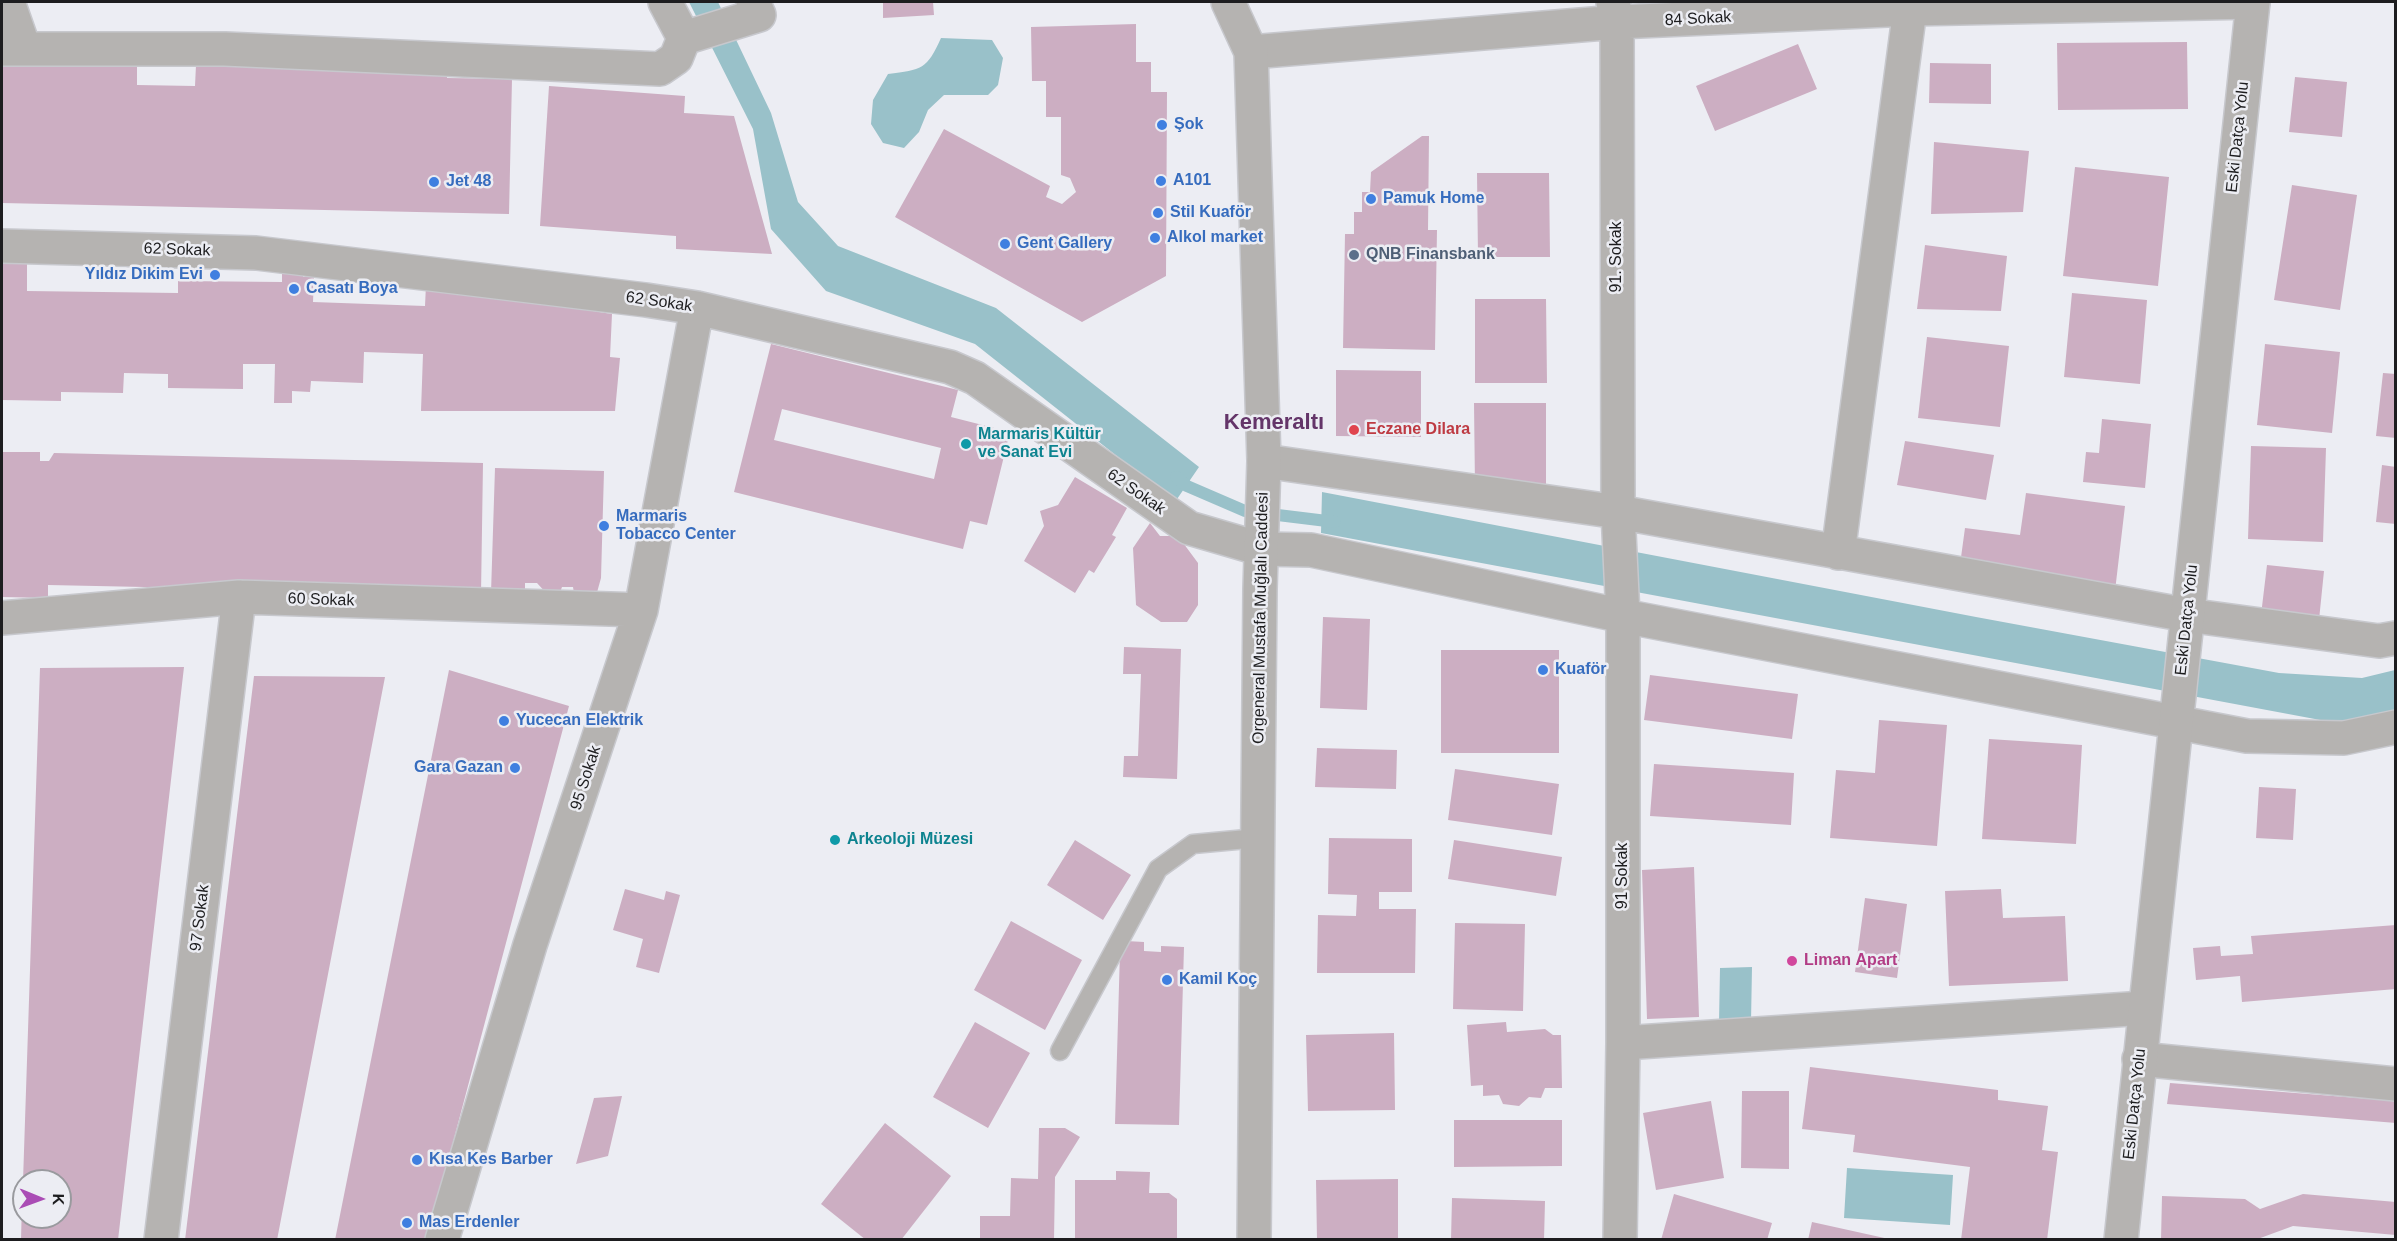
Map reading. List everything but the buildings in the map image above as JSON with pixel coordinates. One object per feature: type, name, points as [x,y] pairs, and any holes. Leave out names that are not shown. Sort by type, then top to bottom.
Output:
[{"type":"street","points":[[8,2],[13,48],[225,49],[660,69],[676,58],[692,36],[741,12]]},
{"type":"street","points":[[665,2],[692,36]]},
{"type":"street","name":"Orgeneral Mustafa Muğlalı Caddesi","points":[[1228,2],[1251,52],[1264,474],[1261,544],[1254,1239]]},
{"type":"street","name":"84 Sokak","points":[[1251,52],[1615,12],[2253,2]]},
{"type":"street","name":"Eski Datça Yolu","points":[[2121,1239],[2253,2]]},
{"type":"street","points":[[1838,553],[1910,9]]},
{"type":"street","name":"91. Sokak","points":[[1615,12],[1618,525]]},
{"type":"street","name":"62 Sokak","points":[[2,246],[256,253],[697,308],[950,367],[975,378],[1189,528],[1261,544],[1311,550],[1623,604],[2176,715],[2247,736],[2344,738],[2396,727]]},
{"type":"street","name":"95 Sokak","points":[[442,1239],[530,945],[641,610],[697,308]]},
{"type":"street","points":[[1264,474],[1618,525],[1838,553],[2186,628],[2379,641],[2396,638]]},
{"type":"street","name":"91 Sokak","points":[[1618,525],[1623,604],[1623,1043],[1620,1239]]},
{"type":"street","name":"60 Sokak","points":[[2,618],[239,597],[641,610]]},
{"type":"street","name":"97 Sokak","points":[[160,1239],[239,597]]},
{"type":"street","points":[[1623,1043],[2145,1008]]},
{"type":"street","points":[[2139,1059],[2396,1084]]},
{"type":"lane","points":[[1060,1051],[1158,869],[1193,844],[1258,838]]},
{"type":"water","points":[[689,2],[718,2],[771,113],[798,202],[838,246],[996,308],[1199,467],[1175,502],[975,344],[826,291],[771,229],[753,129]]},
{"type":"water","points":[[941,38],[992,40],[1003,58],[998,85],[988,95],[944,95],[928,110],[919,132],[904,148],[883,143],[871,124],[873,100],[888,74],[909,71],[922,66],[932,56]]},
{"type":"water","points":[[1322,492],[2279,673],[2362,678],[2395,670],[2395,714],[2347,725],[1321,533]]},
{"type":"water","points":[[1752,967],[1751,1022],[1719,1023],[1720,968]]},
{"type":"water","points":[[1847,1168],[1953,1175],[1950,1225],[1844,1218]]},
{"type":"waterway","points":[[1176,477],[1187,486],[1245,511],[1335,522]]},
{"type":"place","name":"Şok","points":[[1162,125]]},
{"type":"place","name":"A101","points":[[1161,181]]},
{"type":"place","name":"Jet 48","points":[[434,182]]},
{"type":"place","name":"Pamuk Home","points":[[1371,199]]},
{"type":"place","name":"Stil Kuaför","points":[[1158,213]]},
{"type":"place","name":"Alkol market","points":[[1155,238]]},
{"type":"place","name":"Gent Gallery","points":[[1005,244]]},
{"type":"place","name":"QNB Finansbank","points":[[1354,255]]},
{"type":"place","name":"Yıldız Dikim Evi","points":[[215,275]]},
{"type":"place","name":"Casatı Boya","points":[[294,289]]},
{"type":"place","name":"Eczane Dilara","points":[[1354,430]]},
{"type":"place","name":"Marmaris Kültür ve Sanat Evi","points":[[966,444]]},
{"type":"place","name":"Marmaris Tobacco Center","points":[[604,526]]},
{"type":"place","name":"Kuaför","points":[[1543,670]]},
{"type":"place","name":"Yucecan Elektrik","points":[[504,721]]},
{"type":"place","name":"Gara Gazan","points":[[515,768]]},
{"type":"place","name":"Arkeoloji Müzesi","points":[[835,840]]},
{"type":"place","name":"Liman Apart","points":[[1792,961]]},
{"type":"place","name":"Kamil Koç","points":[[1167,980]]},
{"type":"place","name":"Kısa Kes Barber","points":[[417,1160]]},
{"type":"place","name":"Mas Erdenler","points":[[407,1223]]},
{"type":"district","name":"Kemeraltı","points":[[1274,423]]}]
